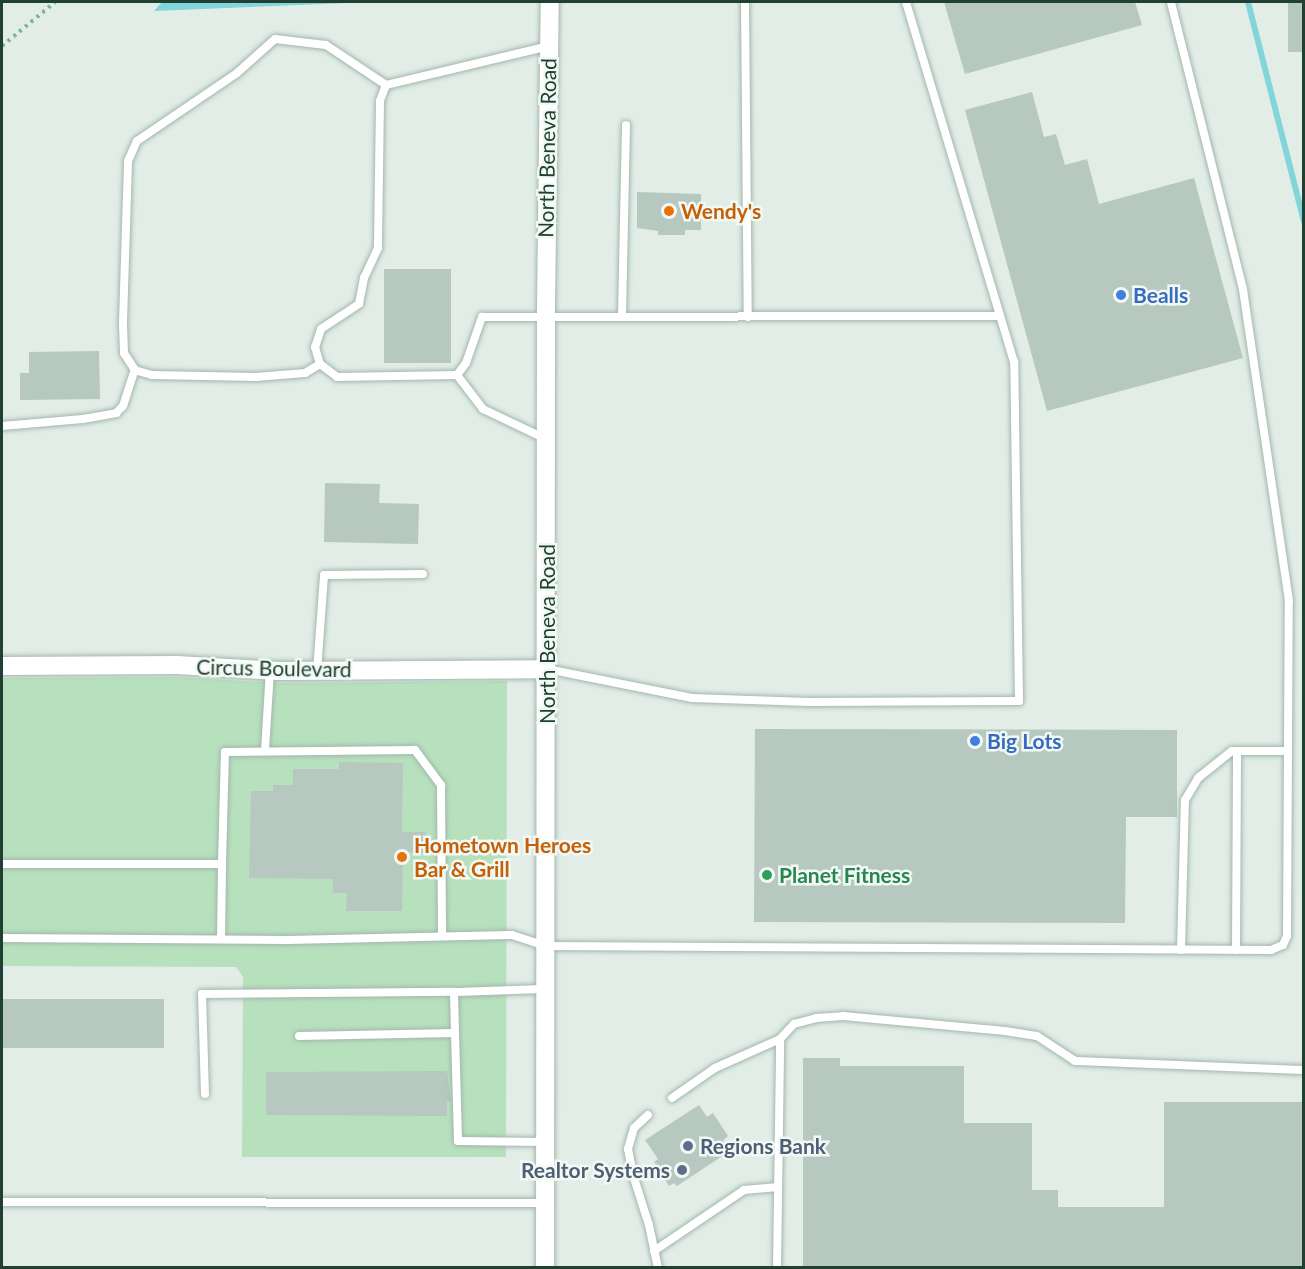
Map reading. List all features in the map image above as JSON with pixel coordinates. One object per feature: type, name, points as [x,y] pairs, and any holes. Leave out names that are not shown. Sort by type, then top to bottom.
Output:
[{"type":"main road","name":"North Beneva Road","points":[[545,1268],[546,316],[550,2]]},
{"type":"main road","name":"Circus Boulevard","points":[[2,666],[177,666],[270,670],[547,669]]},
{"type":"lane","points":[[745,2],[748,317]]},
{"type":"lane","points":[[547,669],[692,698],[785,702],[1018,701],[1014,362],[906,2]]},
{"type":"lane","points":[[2,938],[221,939],[512,935],[546,946],[1271,950],[1283,945],[1287,936],[1289,601],[1244,289],[1171,2]]},
{"type":"lane","points":[[320,364],[305,373],[256,377],[152,375],[135,370],[124,353],[123,322],[128,161],[137,141],[237,73],[275,39],[326,45],[386,85],[549,46]]},
{"type":"lane","points":[[386,85],[380,101],[378,248],[364,278],[359,304],[321,329],[315,347],[320,364],[337,377],[457,375]]},
{"type":"lane","points":[[622,316],[626,125]]},
{"type":"lane","points":[[457,375],[466,363],[483,317],[999,316]]},
{"type":"lane","points":[[2,426],[83,419],[116,413],[123,406],[135,370]]},
{"type":"lane","points":[[457,375],[483,409],[546,439]]},
{"type":"lane","points":[[318,670],[324,575],[423,574]]},
{"type":"lane","points":[[265,750],[270,670]]},
{"type":"lane","points":[[221,939],[225,752],[265,750],[414,750],[441,784],[442,936]]},
{"type":"lane","points":[[1181,950],[1185,800],[1198,778],[1222,758],[1237,751],[1288,751]]},
{"type":"lane","points":[[1236,950],[1237,751]]},
{"type":"lane","points":[[2,864],[222,864]]},
{"type":"lane","points":[[205,1094],[202,994],[545,989]]},
{"type":"lane","points":[[454,992],[458,1141],[545,1142]]},
{"type":"lane","points":[[672,1098],[716,1068],[780,1040],[794,1024],[816,1018],[843,1016],[1037,1036],[1075,1061],[1304,1070]]},
{"type":"lane","points":[[299,1036],[455,1033]]},
{"type":"lane","points":[[777,1268],[780,1040]]},
{"type":"lane","points":[[648,1115],[634,1128],[628,1149],[658,1268]]},
{"type":"lane","points":[[654,1251],[744,1190],[778,1187]]},
{"type":"lane","points":[[2,1202],[545,1203]]},
{"type":"path","points":[[2,46],[55,2]]},
{"type":"green space","points":[[177,677],[279,683],[507,681],[506,1157],[242,1157],[243,977],[236,967],[2,966],[2,678]]},
{"type":"water","points":[[162,2],[372,2],[154,11]]},
{"type":"building","points":[[944,2],[1135,2],[1142,25],[965,74]]},
{"type":"building","points":[[1288,2],[1304,2],[1304,52],[1288,52]]},
{"type":"building","name":"Bealls","points":[[1032,92],[1044,137],[1056,134],[1065,165],[1087,159],[1099,204],[1194,178],[1243,358],[1047,411],[965,110]]},
{"type":"building","name":"Wendy's","points":[[637,192],[701,194],[701,230],[685,230],[685,235],[658,235],[658,231],[637,228]]},
{"type":"building","points":[[384,269],[451,269],[451,363],[384,363]]},
{"type":"building","points":[[99,351],[100,399],[20,400],[20,373],[29,373],[29,352]]},
{"type":"building","points":[[325,483],[380,484],[379,503],[419,504],[418,544],[324,542]]},
{"type":"building","points":[[755,729],[1177,730],[1177,817],[1126,817],[1125,923],[754,922]]},
{"type":"building","points":[[339,762],[403,763],[402,832],[426,832],[426,853],[403,852],[402,911],[346,911],[347,893],[333,893],[333,879],[249,878],[251,791],[273,791],[273,785],[293,785],[293,769],[339,769]]},
{"type":"building","points":[[2,999],[164,999],[164,1048],[2,1048]]},
{"type":"building","points":[[803,1058],[840,1058],[840,1066],[964,1066],[964,1123],[1032,1123],[1032,1190],[1058,1190],[1058,1207],[1164,1207],[1164,1102],[1304,1102],[1304,1268],[803,1268]]},
{"type":"building","points":[[447,1071],[451,1101],[447,1101],[447,1116],[266,1115],[266,1072]]},
{"type":"building","name":"Regions Bank","points":[[699,1105],[707,1117],[713,1113],[728,1136],[723,1140],[730,1151],[677,1186],[674,1183],[669,1186],[654,1162],[658,1159],[645,1140]]},
{"type":"waterway","points":[[1248,2],[1304,221]]},
{"type":"place","name":"Wendy's","points":[[669,211]]},
{"type":"place","name":"Bealls","points":[[1121,295]]},
{"type":"place","name":"Big Lots","points":[[975,741]]},
{"type":"place","name":"Hometown Heroes Bar & Grill","points":[[402,857]]},
{"type":"place","name":"Planet Fitness","points":[[767,875]]},
{"type":"place","name":"Regions Bank","points":[[688,1146]]},
{"type":"place","name":"Realtor Systems","points":[[682,1170]]}]
